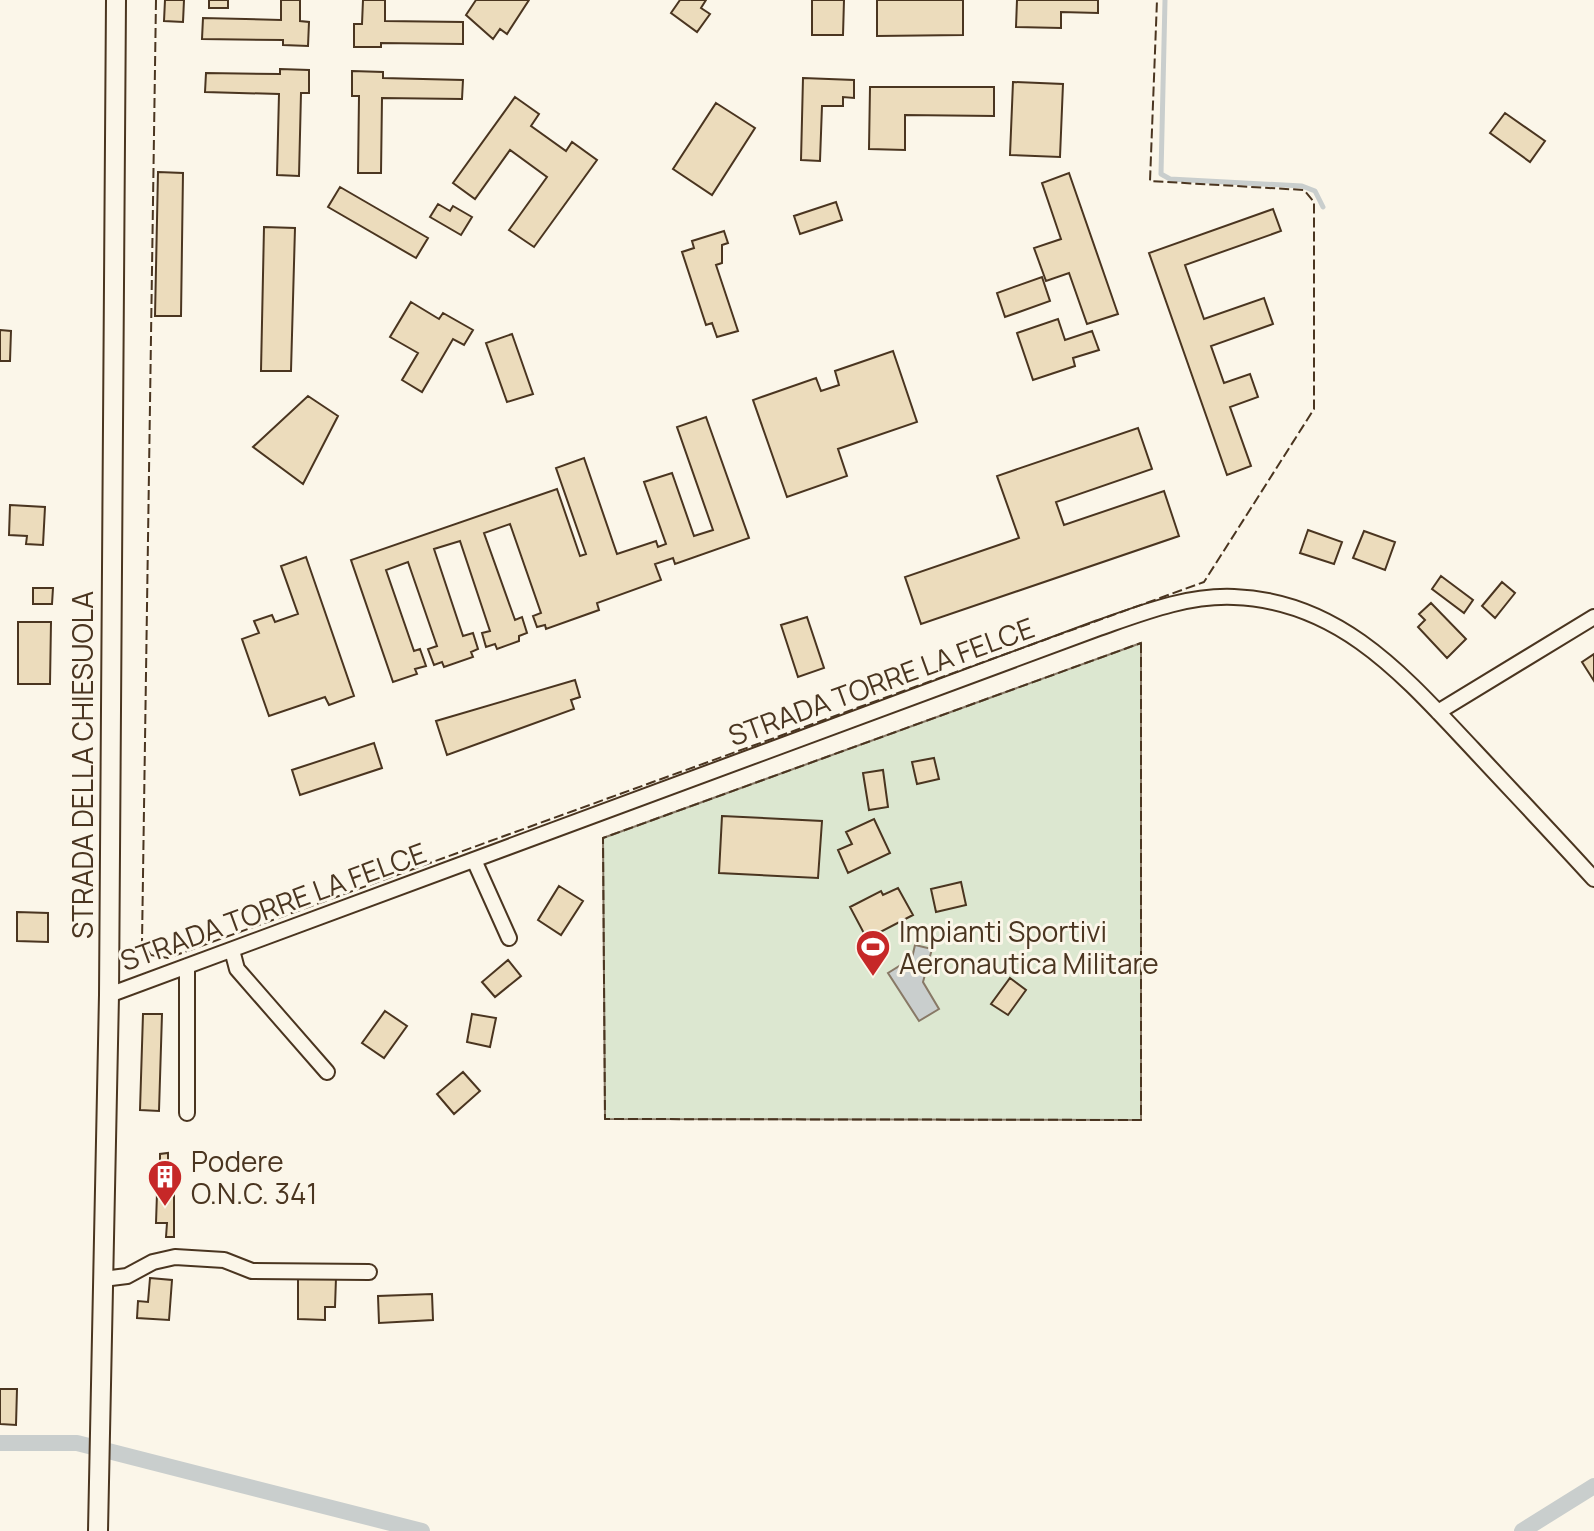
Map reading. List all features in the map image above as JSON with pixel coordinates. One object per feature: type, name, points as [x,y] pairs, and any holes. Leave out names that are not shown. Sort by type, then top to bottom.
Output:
[{"type":"street","name":"STRADA DELLA CHIESUOLA","points":[[98,1531],[109,995],[116,0]]},
{"type":"street","name":"STRADA TORRE LA FELCE","points":[[109,995],[1099,628],[1184,602],[1223,597],[1261,599],[1300,607],[1323,617],[1377,652],[1438,712],[1594,879]]},
{"type":"street","points":[[1438,712],[1594,617]]},
{"type":"street","points":[[474,860],[509,938]]},
{"type":"street","points":[[232,950],[237,969],[327,1072]]},
{"type":"street","points":[[187,966],[187,1113]]},
{"type":"street","points":[[103,1279],[121,1278],[160,1260],[175,1257],[218,1259],[252,1271],[369,1272]]},
{"type":"green space","name":"Impianti Sportivi Aeronautica Militare","points":[[1141,643],[1141,1120],[605,1119],[603,838]]},
{"type":"shaded area","points":[[915,945],[932,949],[923,982],[939,1009],[919,1021],[888,973],[912,958]]},
{"type":"building","points":[[165,0],[184,0],[183,22],[164,21]]},
{"type":"building","points":[[209,0],[228,0],[228,8],[209,8]]},
{"type":"building","points":[[281,0],[300,0],[300,21],[309,22],[308,46],[283,45],[283,40],[202,39],[203,18],[281,20]]},
{"type":"building","points":[[363,0],[385,0],[385,21],[463,22],[463,44],[381,43],[381,47],[354,47],[354,24],[362,24]]},
{"type":"building","points":[[476,0],[529,0],[507,34],[500,29],[493,39],[466,15]]},
{"type":"building","points":[[680,0],[706,0],[701,8],[710,14],[697,32],[671,13]]},
{"type":"building","points":[[812,0],[844,0],[843,35],[812,35]]},
{"type":"building","points":[[877,0],[963,0],[963,35],[877,36]]},
{"type":"building","points":[[1017,0],[1098,0],[1098,13],[1061,12],[1061,28],[1016,27]]},
{"type":"building","points":[[280,69],[309,70],[309,93],[301,93],[299,176],[277,175],[279,94],[205,92],[206,73],[280,74]]},
{"type":"building","points":[[352,71],[383,72],[383,78],[463,80],[462,99],[382,98],[381,173],[358,173],[359,96],[352,96]]},
{"type":"building","points":[[803,78],[854,80],[854,98],[843,97],[843,106],[822,106],[820,161],[801,160]]},
{"type":"building","points":[[1013,82],[1063,84],[1060,157],[1010,155]]},
{"type":"building","points":[[870,87],[994,87],[994,116],[905,115],[905,150],[869,149]]},
{"type":"building","points":[[515,97],[539,114],[531,126],[566,151],[572,142],[597,160],[534,247],[509,230],[547,177],[510,150],[475,199],[453,183]]},
{"type":"building","points":[[716,103],[755,128],[712,195],[673,169]]},
{"type":"building","points":[[1505,113],[1545,141],[1530,162],[1490,133]]},
{"type":"building","points":[[158,172],[183,173],[181,316],[155,316]]},
{"type":"building","points":[[1069,173],[1118,314],[1087,324],[1069,273],[1046,281],[1034,248],[1061,239],[1042,183]]},
{"type":"building","points":[[340,187],[428,238],[416,258],[328,207]]},
{"type":"building","points":[[836,202],[842,220],[800,234],[794,216]]},
{"type":"building","points":[[438,204],[450,211],[453,206],[472,217],[461,235],[430,217]]},
{"type":"building","points":[[1273,209],[1281,231],[1185,265],[1204,319],[1264,298],[1273,324],[1211,346],[1224,383],[1250,374],[1258,397],[1230,407],[1251,466],[1227,475],[1149,253]]},
{"type":"building","points":[[264,227],[295,228],[291,371],[261,371]]},
{"type":"building","points":[[724,231],[728,243],[722,245],[722,263],[716,265],[738,331],[717,337],[712,323],[706,325],[682,252],[694,248],[692,241]]},
{"type":"building","points":[[1042,277],[1050,301],[1005,317],[997,293]]},
{"type":"building","points":[[411,302],[439,319],[443,313],[473,330],[464,345],[453,339],[422,392],[402,380],[418,353],[390,337]]},
{"type":"building","points":[[1058,319],[1065,340],[1092,331],[1099,350],[1073,358],[1075,366],[1033,380],[1017,333]]},
{"type":"building","points":[[0,330],[11,331],[10,361],[0,361]]},
{"type":"building","points":[[512,334],[533,394],[507,402],[486,343]]},
{"type":"building","points":[[893,351],[917,422],[838,449],[847,476],[787,497],[753,400],[816,378],[821,391],[839,385],[835,371]]},
{"type":"building","points":[[308,396],[338,416],[303,484],[253,447]]},
{"type":"building","points":[[706,417],[749,538],[675,564],[673,558],[655,564],[661,580],[597,603],[599,610],[546,629],[545,625],[537,627],[533,616],[541,613],[510,524],[484,533],[515,620],[522,617],[527,633],[519,636],[519,641],[497,649],[495,644],[486,647],[482,633],[490,631],[460,541],[434,549],[463,636],[473,633],[478,649],[471,652],[473,657],[444,667],[442,662],[434,665],[428,649],[437,646],[408,562],[386,570],[414,651],[420,649],[426,666],[415,669],[417,674],[393,682],[351,560],[557,489],[580,556],[586,554],[556,468],[584,458],[617,554],[656,541],[658,547],[666,544],[644,482],[672,473],[694,536],[713,530],[677,427]]},
{"type":"building","points":[[1138,428],[1152,469],[1056,502],[1064,525],[1164,491],[1179,536],[921,624],[905,577],[1019,538],[997,476]]},
{"type":"building","points":[[10,505],[45,507],[43,545],[26,544],[27,536],[9,535]]},
{"type":"building","points":[[1308,530],[1342,542],[1334,564],[1300,553]]},
{"type":"building","points":[[1364,531],[1395,542],[1385,570],[1353,558]]},
{"type":"building","points":[[306,557],[354,696],[329,705],[325,697],[269,716],[242,639],[259,633],[254,621],[272,615],[275,622],[298,614],[281,566]]},
{"type":"building","points":[[1441,576],[1473,600],[1464,613],[1432,589]]},
{"type":"building","points":[[1502,582],[1515,593],[1495,618],[1482,606]]},
{"type":"building","points":[[33,588],[53,588],[52,604],[33,604]]},
{"type":"building","points":[[1431,603],[1466,639],[1447,658],[1418,627],[1425,620],[1419,614]]},
{"type":"building","points":[[807,617],[824,668],[798,677],[781,625]]},
{"type":"building","points":[[18,622],[51,622],[50,684],[18,684]]},
{"type":"building","points":[[1594,654],[1594,681],[1582,662]]},
{"type":"building","points":[[575,680],[580,697],[571,700],[574,709],[447,755],[436,721]]},
{"type":"building","points":[[374,743],[382,768],[300,795],[292,770]]},
{"type":"building","points":[[934,758],[939,779],[917,784],[912,762]]},
{"type":"building","points":[[883,770],[888,807],[869,810],[863,773]]},
{"type":"building","points":[[722,816],[822,821],[818,878],[719,873]]},
{"type":"building","points":[[874,819],[890,853],[848,873],[838,850],[852,844],[846,832]]},
{"type":"building","points":[[961,882],[966,905],[936,912],[931,889]]},
{"type":"building","points":[[559,886],[583,901],[561,935],[538,920]]},
{"type":"building","points":[[898,888],[913,915],[867,939],[850,907],[881,891],[883,895]]},
{"type":"building","points":[[17,912],[48,913],[48,942],[17,941]]},
{"type":"building","points":[[508,960],[521,976],[495,997],[482,982]]},
{"type":"building","points":[[1010,978],[1026,990],[1008,1015],[991,1004]]},
{"type":"building","points":[[385,1011],[407,1026],[384,1058],[362,1043]]},
{"type":"building","points":[[143,1014],[162,1014],[159,1111],[140,1110]]},
{"type":"building","points":[[472,1014],[496,1018],[490,1047],[467,1042]]},
{"type":"building","points":[[463,1072],[480,1091],[454,1114],[437,1094]]},
{"type":"building","points":[[168,1153],[168,1165],[160,1165],[160,1154]]},
{"type":"building","name":"Podere O.N.C. 341","points":[[157,1193],[174,1193],[174,1237],[166,1237],[167,1223],[156,1223]]},
{"type":"building","points":[[298,1277],[336,1278],[335,1307],[325,1307],[325,1320],[298,1319]]},
{"type":"building","points":[[150,1278],[172,1280],[169,1320],[137,1318],[138,1301],[148,1302]]},
{"type":"building","points":[[432,1294],[433,1320],[379,1323],[378,1296]]},
{"type":"building","points":[[0,1389],[17,1389],[16,1425],[0,1424]]},
{"type":"waterway","points":[[1165,0],[1161,174],[1170,179],[1302,186],[1315,191],[1323,207]]},
{"type":"waterway","points":[[0,1443],[77,1443],[422,1531]]},
{"type":"waterway","points":[[1522,1531],[1594,1486]]},
{"type":"fence","points":[[156,0],[142,943],[151,955],[168,958],[1204,582],[1314,409],[1314,202],[1304,190],[1150,181],[1157,0]]},
{"type":"fence","points":[[1141,643],[1141,1120],[605,1119],[603,838],[1141,643]]},
{"type":"place","name":"Impianti Sportivi Aeronautica Militare","points":[[873,978]]},
{"type":"place","name":"Podere O.N.C. 341","points":[[165,1208]]}]
